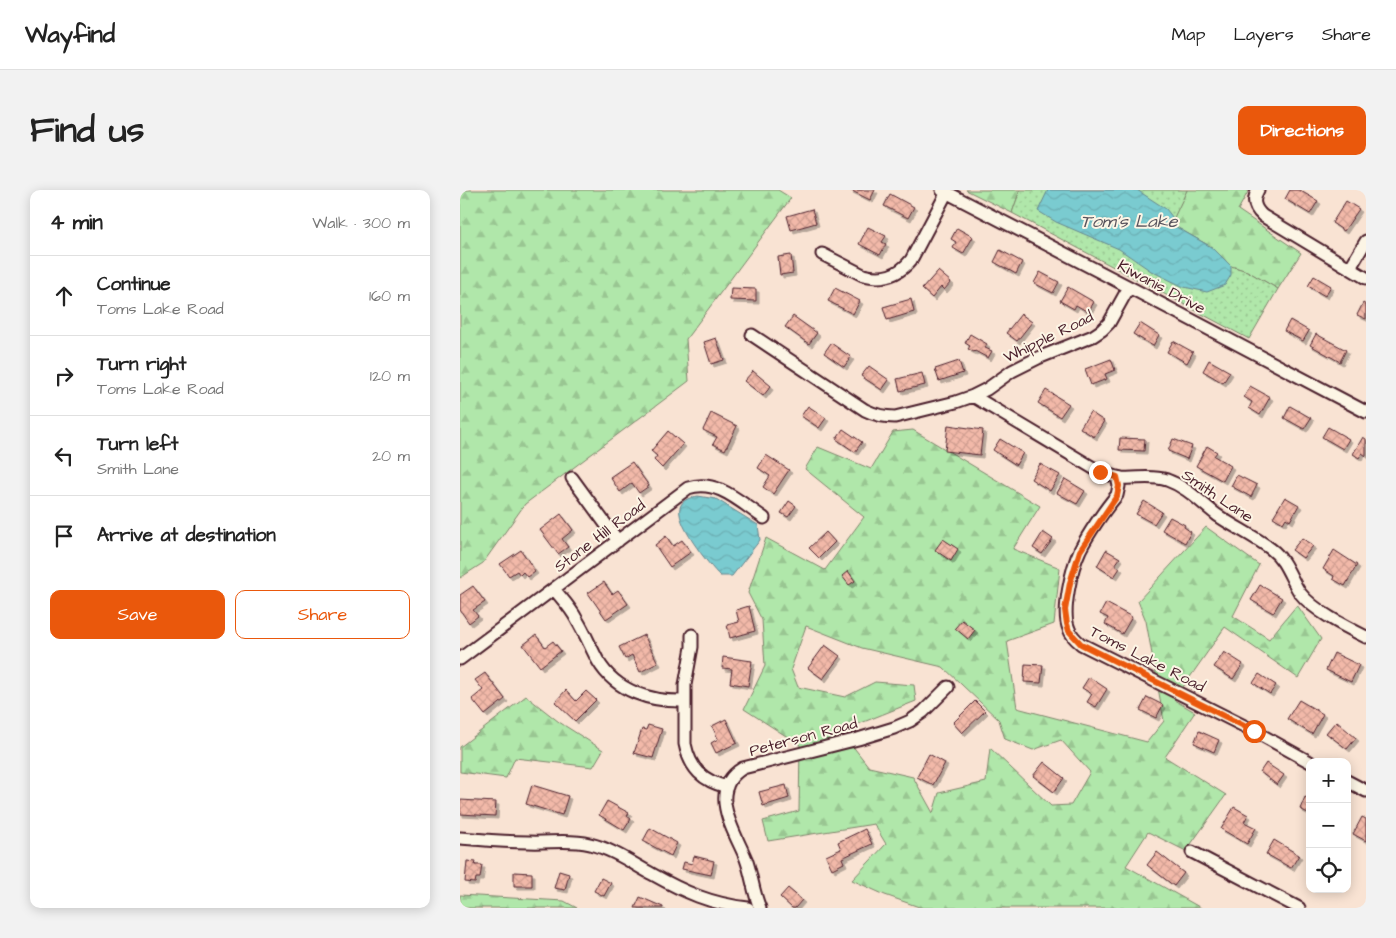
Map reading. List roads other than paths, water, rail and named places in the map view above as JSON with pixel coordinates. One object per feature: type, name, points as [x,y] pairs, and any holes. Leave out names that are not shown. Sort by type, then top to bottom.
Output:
[{"type":"street","points":[[1258,190],[1254,195],[1254,201],[1255,207],[1262,216],[1366,278]]},
{"type":"street","points":[[822,254],[870,277],[880,278],[898,273],[911,260],[944,191]]},
{"type":"street","name":"Kiwanis Drive","points":[[944,191],[1366,412]]},
{"type":"street","points":[[1350,268],[1366,242]]},
{"type":"street","name":"Whipple Road","points":[[752,335],[865,410],[875,415],[895,417],[973,396],[987,389],[1012,370],[1093,336],[1109,323],[1129,287]]},
{"type":"street","name":"Smith Lane","points":[[973,396],[1100,472],[1117,477],[1155,477],[1167,480],[1190,492],[1217,515],[1272,549],[1284,562],[1302,594],[1314,605],[1327,615],[1366,637]]},
{"type":"street","name":"Toms Lake Road","points":[[1117,477],[1119,486],[1117,496],[1080,551],[1075,567],[1065,610],[1069,631],[1081,644],[1306,760]]},
{"type":"street","points":[[572,478],[618,540]]},
{"type":"street","name":"Stone Hill Road","points":[[460,659],[688,488],[696,485],[714,486],[764,518]]},
{"type":"street","points":[[554,589],[578,620],[598,662],[611,678],[625,688],[642,696],[671,702],[685,701]]},
{"type":"street","points":[[692,635],[692,647],[685,685],[685,744],[690,761],[696,769],[710,781],[727,787],[725,800],[729,822],[746,860],[760,908]]},
{"type":"street","name":"Peterson Road","points":[[727,787],[733,776],[743,768],[858,739],[910,721],[923,712],[948,687]]},
{"type":"street","points":[[1351,784],[1366,791]]},
{"type":"street","points":[[460,838],[508,842],[577,842],[590,844],[624,858],[672,885],[698,897],[731,906],[748,908]]},
{"type":"street","points":[[1192,852],[1299,908]]},
{"type":"water","name":"Tom's Lake","points":[[1048,190],[1137,190],[1166,209],[1173,218],[1171,224],[1213,248],[1231,266],[1231,275],[1225,285],[1207,292],[1184,287],[1151,271],[1119,249],[1056,222],[1038,211]]},
{"type":"water","points":[[698,496],[716,499],[758,525],[760,540],[732,576],[720,576],[700,553],[686,531],[680,512],[681,505],[684,501]]}]
